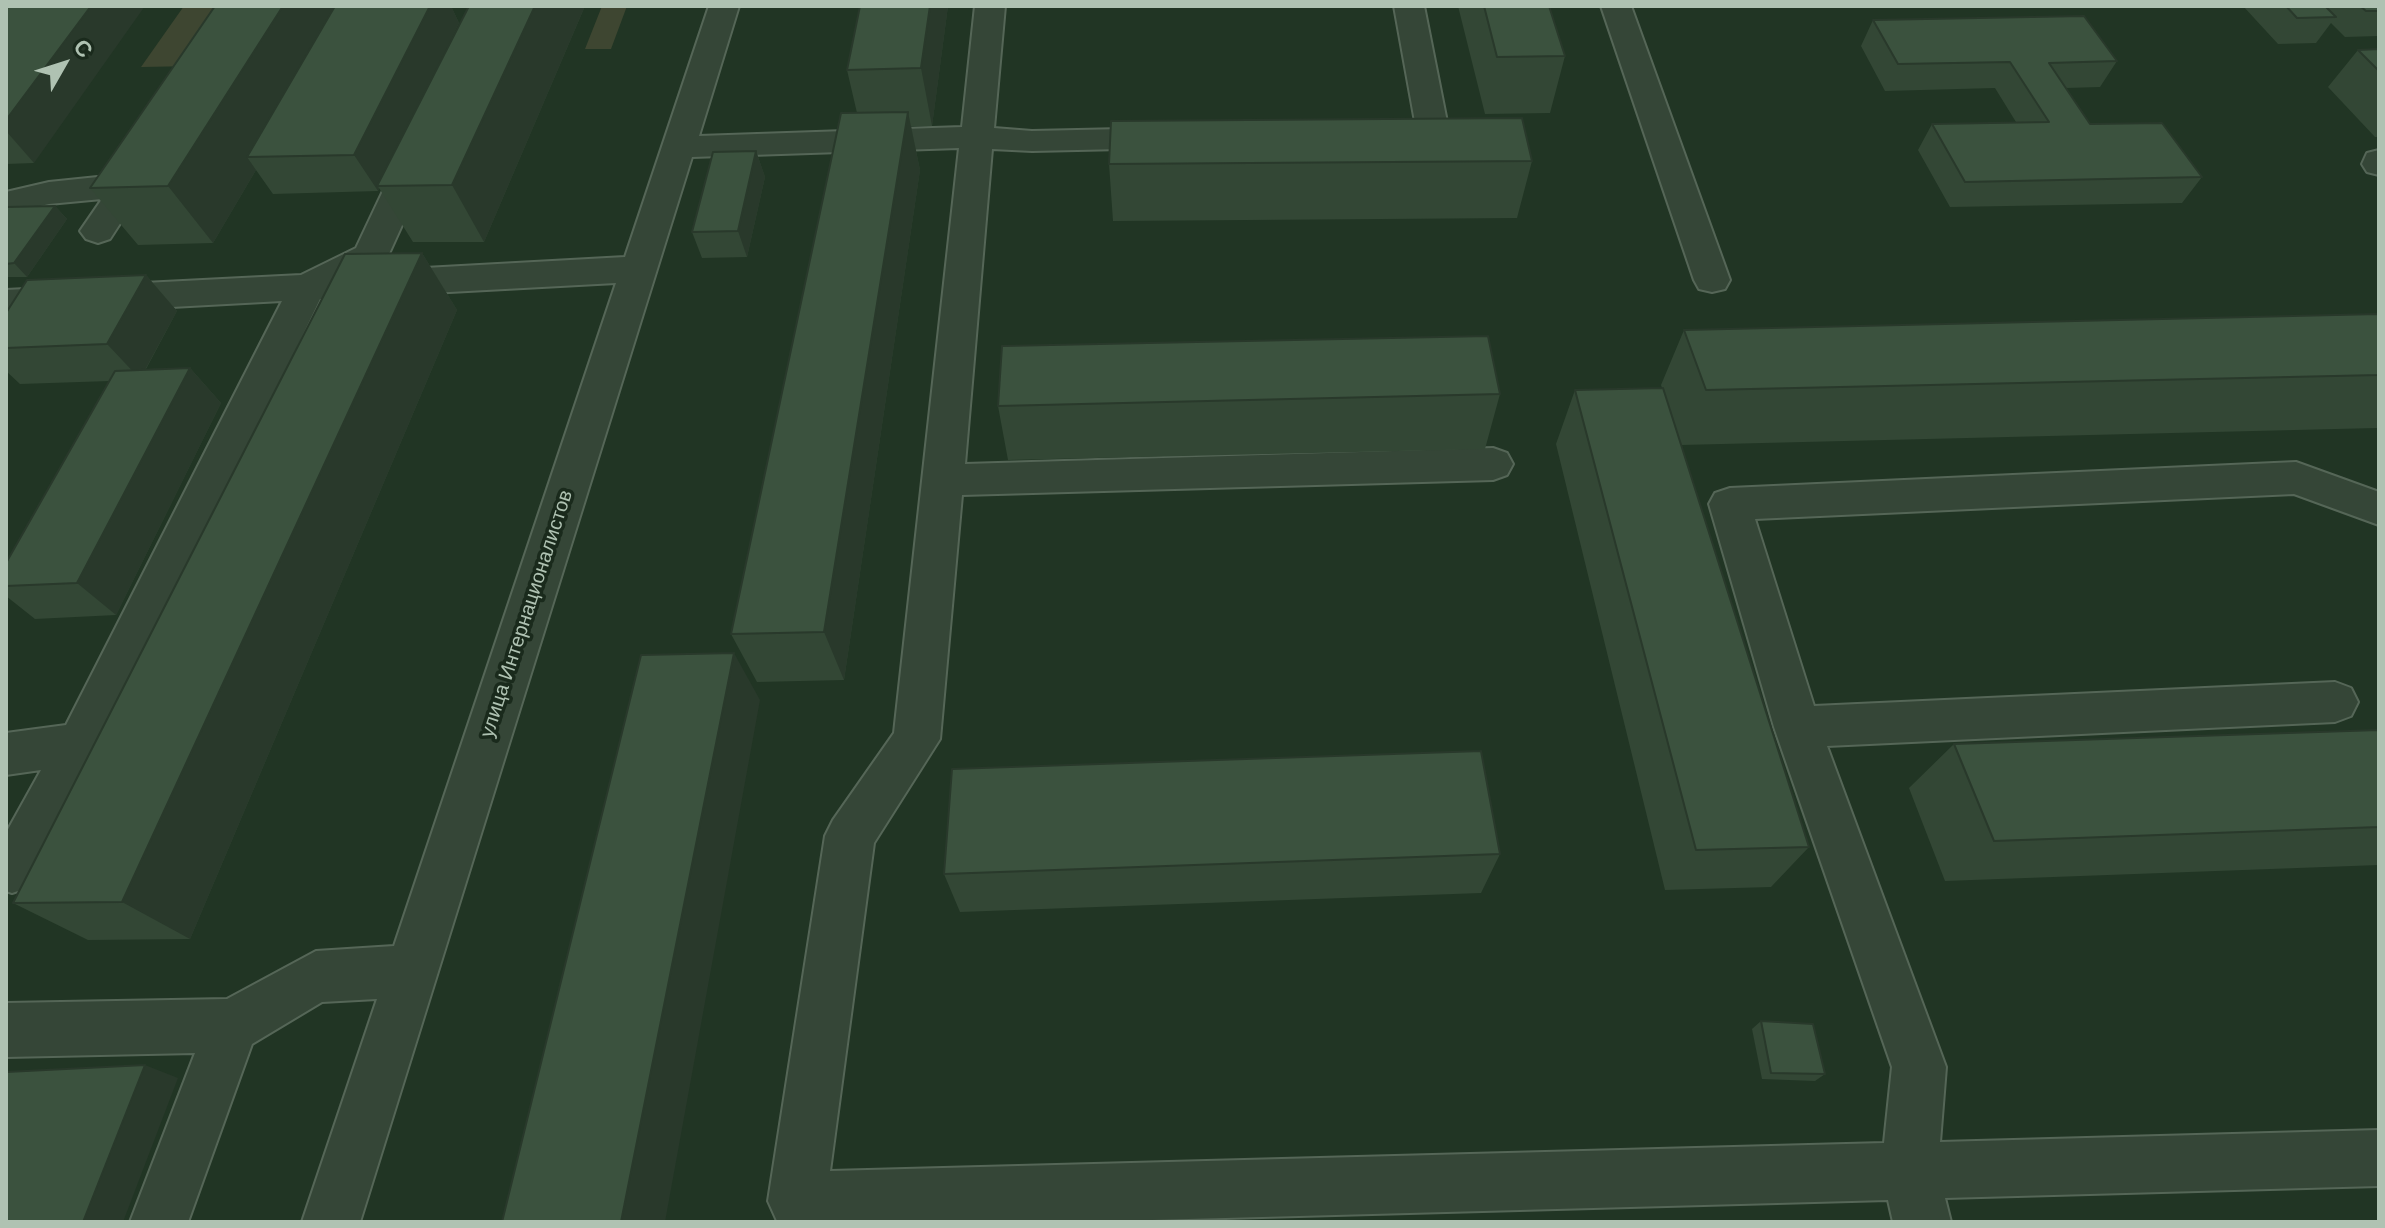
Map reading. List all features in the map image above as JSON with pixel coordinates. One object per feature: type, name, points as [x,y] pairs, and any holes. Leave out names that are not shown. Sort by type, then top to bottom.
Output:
[{"type":"street","name":"улица Интернационалистов","points":[[331,1222],[724,6]]},
{"type":"street","points":[[990,6],[917,739],[850,836],[797,1201],[2379,1158]]},
{"type":"street","points":[[1356,134],[1433,132],[1409,6]]},
{"type":"street","points":[[1616,6],[1712,280]]},
{"type":"street","points":[[12,870],[80,744],[307,287],[370,256],[428,131]]},
{"type":"street","points":[[98,231],[161,134]]},
{"type":"street","points":[[679,147],[975,137],[1032,141],[1202,137]]},
{"type":"street","points":[[6,203],[49,193],[128,185]]},
{"type":"street","points":[[6,303],[639,269]]},
{"type":"street","points":[[945,480],[1493,464]]},
{"type":"street","points":[[1922,1222],[1909,1171],[1919,1067],[1797,727],[1730,504],[2296,478],[2379,509]]},
{"type":"street","points":[[1797,727],[2335,702]]},
{"type":"street","points":[[6,754],[80,744]]},
{"type":"street","points":[[6,1030],[232,1026],[316,977],[411,971]]},
{"type":"street","points":[[159,1222],[232,1026]]},
{"type":"green space","points":[[184,6],[233,6],[194,66],[141,67]]},
{"type":"green space","points":[[602,6],[627,6],[611,49],[585,49]]},
{"type":"building","points":[[6,6],[91,6],[6,120]]},
{"type":"building","points":[[215,6],[283,6],[168,186],[90,188]]},
{"type":"building","points":[[335,6],[430,6],[354,155],[247,157]]},
{"type":"building","points":[[469,6],[535,6],[452,185],[377,186]]},
{"type":"building","points":[[860,6],[930,6],[921,68],[847,70]]},
{"type":"building","points":[[1484,6],[1549,6],[1565,56],[1497,57]]},
{"type":"building","points":[[2286,6],[2325,6],[2336,17],[2297,18]]},
{"type":"building","points":[[2360,6],[2379,6],[2379,11],[2366,11]]},
{"type":"building","points":[[2084,16],[2117,61],[2049,63],[2090,124],[2162,123],[2202,177],[1965,182],[1932,124],[2049,122],[2010,62],[1898,64],[1873,20]]},
{"type":"building","points":[[2379,49],[2379,71],[2358,50]]},
{"type":"building","points":[[908,112],[824,632],[731,634],[841,113]]},
{"type":"building","points":[[1522,118],[1532,161],[1109,164],[1111,121]]},
{"type":"building","points":[[756,151],[738,231],[692,232],[713,152]]},
{"type":"building","points":[[55,206],[14,263],[6,264],[6,207]]},
{"type":"building","points":[[422,253],[122,902],[13,903],[345,254]]},
{"type":"building","points":[[146,275],[107,344],[6,348],[6,313],[27,280]]},
{"type":"building","points":[[2379,314],[2379,375],[1706,390],[1684,330]]},
{"type":"building","points":[[1488,336],[1500,394],[998,406],[1002,346]]},
{"type":"building","points":[[190,368],[77,583],[6,586],[6,563],[115,371]]},
{"type":"building","points":[[1663,388],[1809,847],[1696,850],[1575,390]]},
{"type":"building","points":[[734,653],[621,1222],[502,1222],[641,655]]},
{"type":"building","points":[[2379,730],[2379,827],[1994,841],[1954,744]]},
{"type":"building","points":[[1481,751],[1500,854],[944,874],[952,769]]},
{"type":"building","points":[[1761,1021],[1813,1024],[1825,1074],[1771,1073]]},
{"type":"building","points":[[145,1065],[83,1222],[6,1222],[6,1072]]}]
